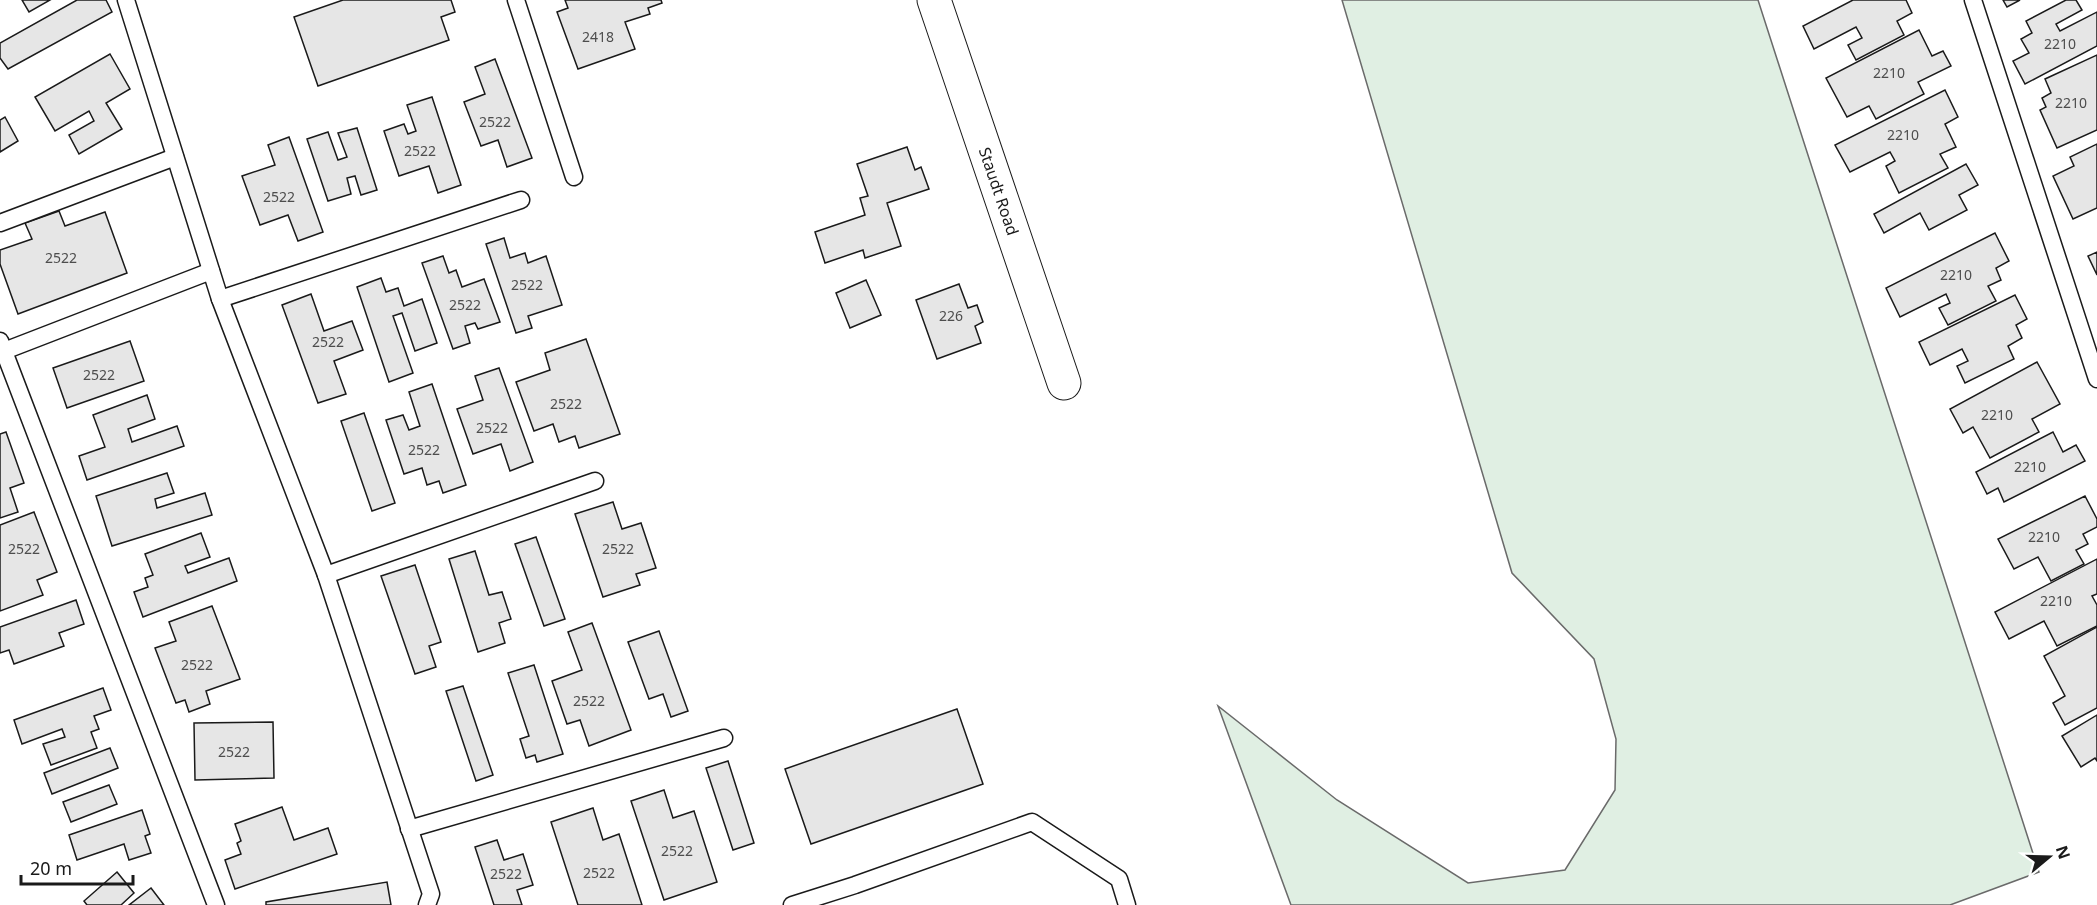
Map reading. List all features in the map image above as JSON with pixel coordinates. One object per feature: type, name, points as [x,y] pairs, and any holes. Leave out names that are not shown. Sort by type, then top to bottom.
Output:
[{"type":"street","name":"Staudt Road","points":[[934,0],[1064,383]]},
{"type":"lane","points":[[126,0],[220,299],[326,575],[431,894],[427,905]]},
{"type":"lane","points":[[516,0],[574,177]]},
{"type":"lane","points":[[1973,0],[2097,379]]},
{"type":"lane","points":[[0,223],[175,157]]},
{"type":"lane","points":[[220,299],[521,200]]},
{"type":"lane","points":[[212,271],[2,346],[216,905]]},
{"type":"lane","points":[[326,575],[595,481]]},
{"type":"lane","points":[[409,829],[724,738]]},
{"type":"lane","points":[[792,905],[1032,822],[1119,879],[1127,905]]},
{"type":"green space","points":[[1342,0],[1758,0],[2039,872],[1950,905],[1291,905],[1218,706],[1337,800],[1468,883],[1565,870],[1615,790],[1616,739],[1594,659],[1512,573]]},
{"type":"building","points":[[22,0],[50,0],[29,12]]},
{"type":"building","points":[[77,0],[106,0],[112,12],[8,69],[0,58],[0,43]]},
{"type":"building","points":[[343,0],[451,0],[455,12],[441,17],[449,40],[318,86],[294,17]]},
{"type":"building","points":[[565,0],[661,0],[662,3],[648,8],[650,14],[625,22],[635,49],[578,69],[557,12],[568,8]]},
{"type":"building","points":[[1853,0],[1906,0],[1912,13],[1897,21],[1904,35],[1856,60],[1848,45],[1862,38],[1856,27],[1814,49],[1803,26]]},
{"type":"building","points":[[2003,0],[2020,0],[2007,7]]},
{"type":"building","points":[[2066,0],[2076,0],[2082,10],[2056,24],[2060,31],[2097,12],[2097,46],[2025,84],[2013,61],[2029,53],[2021,39],[2032,33],[2026,21]]},
{"type":"building","points":[[1919,30],[1932,56],[1943,51],[1951,66],[1918,82],[1924,94],[1876,119],[1869,106],[1847,117],[1826,78]]},
{"type":"building","points":[[110,54],[130,89],[106,103],[122,129],[79,154],[69,135],[94,121],[89,111],[55,131],[35,97]]},
{"type":"building","points":[[2097,55],[2097,130],[2057,148],[2040,110],[2046,107],[2042,98],[2051,93],[2045,79]]},
{"type":"building","points":[[495,59],[532,158],[507,167],[498,140],[481,146],[464,102],[485,94],[475,67]]},
{"type":"building","points":[[1945,90],[1958,117],[1945,124],[1956,147],[1940,154],[1948,168],[1899,193],[1886,166],[1895,161],[1890,152],[1850,172],[1835,145]]},
{"type":"building","points":[[432,97],[461,185],[438,193],[429,166],[399,176],[384,131],[404,124],[408,134],[416,131],[407,105]]},
{"type":"building","points":[[5,117],[18,141],[0,152],[0,120]]},
{"type":"building","points":[[357,128],[377,190],[361,195],[355,176],[347,178],[351,194],[328,201],[307,139],[328,132],[338,160],[347,157],[338,133]]},
{"type":"building","points":[[289,137],[323,232],[298,241],[288,215],[260,225],[242,176],[275,165],[268,145]]},
{"type":"building","points":[[2097,144],[2097,208],[2073,219],[2053,176],[2074,166],[2070,157]]},
{"type":"building","points":[[907,147],[915,170],[921,167],[929,189],[887,203],[901,246],[865,258],[863,250],[825,263],[815,232],[865,215],[860,198],[868,196],[857,164]]},
{"type":"building","points":[[1966,164],[1978,185],[1959,195],[1967,210],[1929,230],[1920,213],[1884,233],[1874,214]]},
{"type":"building","points":[[59,211],[65,226],[105,212],[127,273],[18,314],[0,264],[0,250],[32,239],[25,223]]},
{"type":"building","points":[[1995,233],[2009,261],[1996,268],[2001,280],[1988,286],[1996,301],[1948,325],[1939,308],[1950,303],[1946,294],[1900,317],[1886,288]]},
{"type":"building","points":[[504,238],[510,258],[525,253],[528,263],[546,256],[562,305],[528,316],[532,328],[516,333],[486,244]]},
{"type":"building","points":[[2097,252],[2097,275],[2088,256]]},
{"type":"building","points":[[443,256],[449,273],[456,270],[462,287],[484,279],[500,322],[478,329],[475,323],[465,326],[470,343],[453,349],[422,263]]},
{"type":"building","points":[[381,278],[386,292],[398,288],[404,306],[422,299],[437,343],[415,351],[402,313],[393,316],[413,373],[389,382],[357,287]]},
{"type":"building","points":[[866,280],[881,315],[850,328],[836,293]]},
{"type":"building","points":[[959,284],[968,308],[977,305],[983,322],[975,326],[981,343],[937,359],[916,300]]},
{"type":"building","points":[[311,294],[324,331],[352,321],[363,350],[334,361],[346,394],[318,403],[282,305]]},
{"type":"building","points":[[2015,295],[2027,319],[2016,325],[2022,338],[2008,346],[2014,359],[1965,383],[1957,366],[1968,361],[1962,349],[1930,365],[1919,342]]},
{"type":"building","points":[[586,339],[620,434],[579,448],[575,436],[559,442],[553,424],[534,431],[516,382],[550,370],[545,353]]},
{"type":"building","points":[[130,341],[144,381],[67,408],[53,368]]},
{"type":"building","points":[[2037,362],[2060,404],[2032,419],[2039,432],[1990,458],[1973,427],[1963,433],[1950,409]]},
{"type":"building","points":[[499,368],[533,462],[510,471],[501,444],[473,454],[457,409],[483,400],[475,376]]},
{"type":"building","points":[[432,384],[466,485],[443,493],[439,481],[427,485],[422,468],[404,474],[386,420],[403,415],[409,430],[420,426],[409,392]]},
{"type":"building","points":[[147,395],[155,419],[128,429],[132,442],[177,426],[184,446],[87,480],[79,456],[105,447],[93,415]]},
{"type":"building","points":[[364,413],[395,503],[372,511],[341,421]]},
{"type":"building","points":[[6,432],[24,483],[10,488],[18,512],[0,518],[0,434]]},
{"type":"building","points":[[2053,432],[2063,452],[2076,445],[2085,461],[2004,502],[1998,488],[1987,494],[1976,472]]},
{"type":"building","points":[[167,473],[174,493],[155,499],[157,508],[205,493],[212,515],[112,546],[96,496]]},
{"type":"building","points":[[2085,496],[2097,519],[2097,527],[2083,534],[2088,544],[2076,550],[2084,564],[2051,581],[2038,557],[2014,569],[1998,539]]},
{"type":"building","points":[[613,502],[622,529],[641,523],[656,568],[636,574],[640,585],[603,597],[575,514]]},
{"type":"building","points":[[34,512],[57,572],[37,580],[43,595],[0,611],[0,525]]},
{"type":"building","points":[[201,533],[210,557],[185,566],[188,573],[229,558],[237,581],[143,617],[134,592],[148,587],[145,578],[153,575],[145,554]]},
{"type":"building","points":[[536,537],[565,619],[544,626],[515,544]]},
{"type":"building","points":[[475,551],[489,595],[502,592],[511,619],[499,623],[505,643],[478,652],[449,559]]},
{"type":"building","points":[[2097,559],[2097,594],[2092,596],[2097,605],[2097,626],[2057,646],[2044,621],[2009,639],[1995,612]]},
{"type":"building","points":[[415,565],[441,642],[429,646],[436,667],[415,674],[381,576]]},
{"type":"building","points":[[76,600],[84,624],[59,633],[64,646],[14,664],[9,650],[0,653],[0,627]]},
{"type":"building","points":[[212,606],[240,679],[206,691],[210,704],[189,712],[185,700],[176,703],[155,648],[176,641],[169,622]]},
{"type":"building","points":[[592,623],[631,730],[589,746],[580,720],[567,724],[552,681],[582,670],[568,632]]},
{"type":"building","points":[[2097,627],[2097,708],[2065,725],[2053,703],[2065,696],[2044,656]]},
{"type":"building","points":[[659,631],[688,711],[671,717],[663,694],[649,699],[628,642]]},
{"type":"building","points":[[534,665],[563,754],[537,762],[535,755],[526,758],[520,739],[529,736],[508,673]]},
{"type":"building","points":[[463,686],[493,775],[476,781],[446,691]]},
{"type":"building","points":[[103,688],[111,710],[94,716],[99,729],[91,732],[97,748],[51,765],[43,744],[65,737],[62,729],[22,744],[14,720]]},
{"type":"building","points":[[957,709],[983,784],[811,844],[785,769]]},
{"type":"building","points":[[2097,715],[2097,761],[2095,758],[2081,767],[2062,736]]},
{"type":"building","points":[[273,722],[274,778],[195,780],[194,723]]},
{"type":"building","points":[[110,748],[118,768],[52,794],[44,773]]},
{"type":"building","points":[[728,761],[754,843],[733,850],[706,768]]},
{"type":"building","points":[[109,785],[117,804],[71,822],[63,802]]},
{"type":"building","points":[[664,790],[673,818],[694,811],[717,882],[664,900],[631,801]]},
{"type":"building","points":[[282,807],[294,840],[328,828],[337,854],[235,889],[225,860],[241,854],[237,843],[241,841],[235,824]]},
{"type":"building","points":[[593,808],[603,840],[619,834],[642,905],[578,905],[551,822]]},
{"type":"building","points":[[142,810],[150,834],[145,836],[151,853],[129,860],[124,844],[77,860],[69,835]]},
{"type":"building","points":[[497,840],[504,860],[523,854],[533,885],[517,890],[522,905],[494,905],[475,847]]},
{"type":"building","points":[[117,872],[134,893],[121,905],[87,905],[84,901]]},
{"type":"building","points":[[387,882],[391,905],[266,905],[266,902]]},
{"type":"building","points":[[151,888],[164,905],[129,905]]}]
